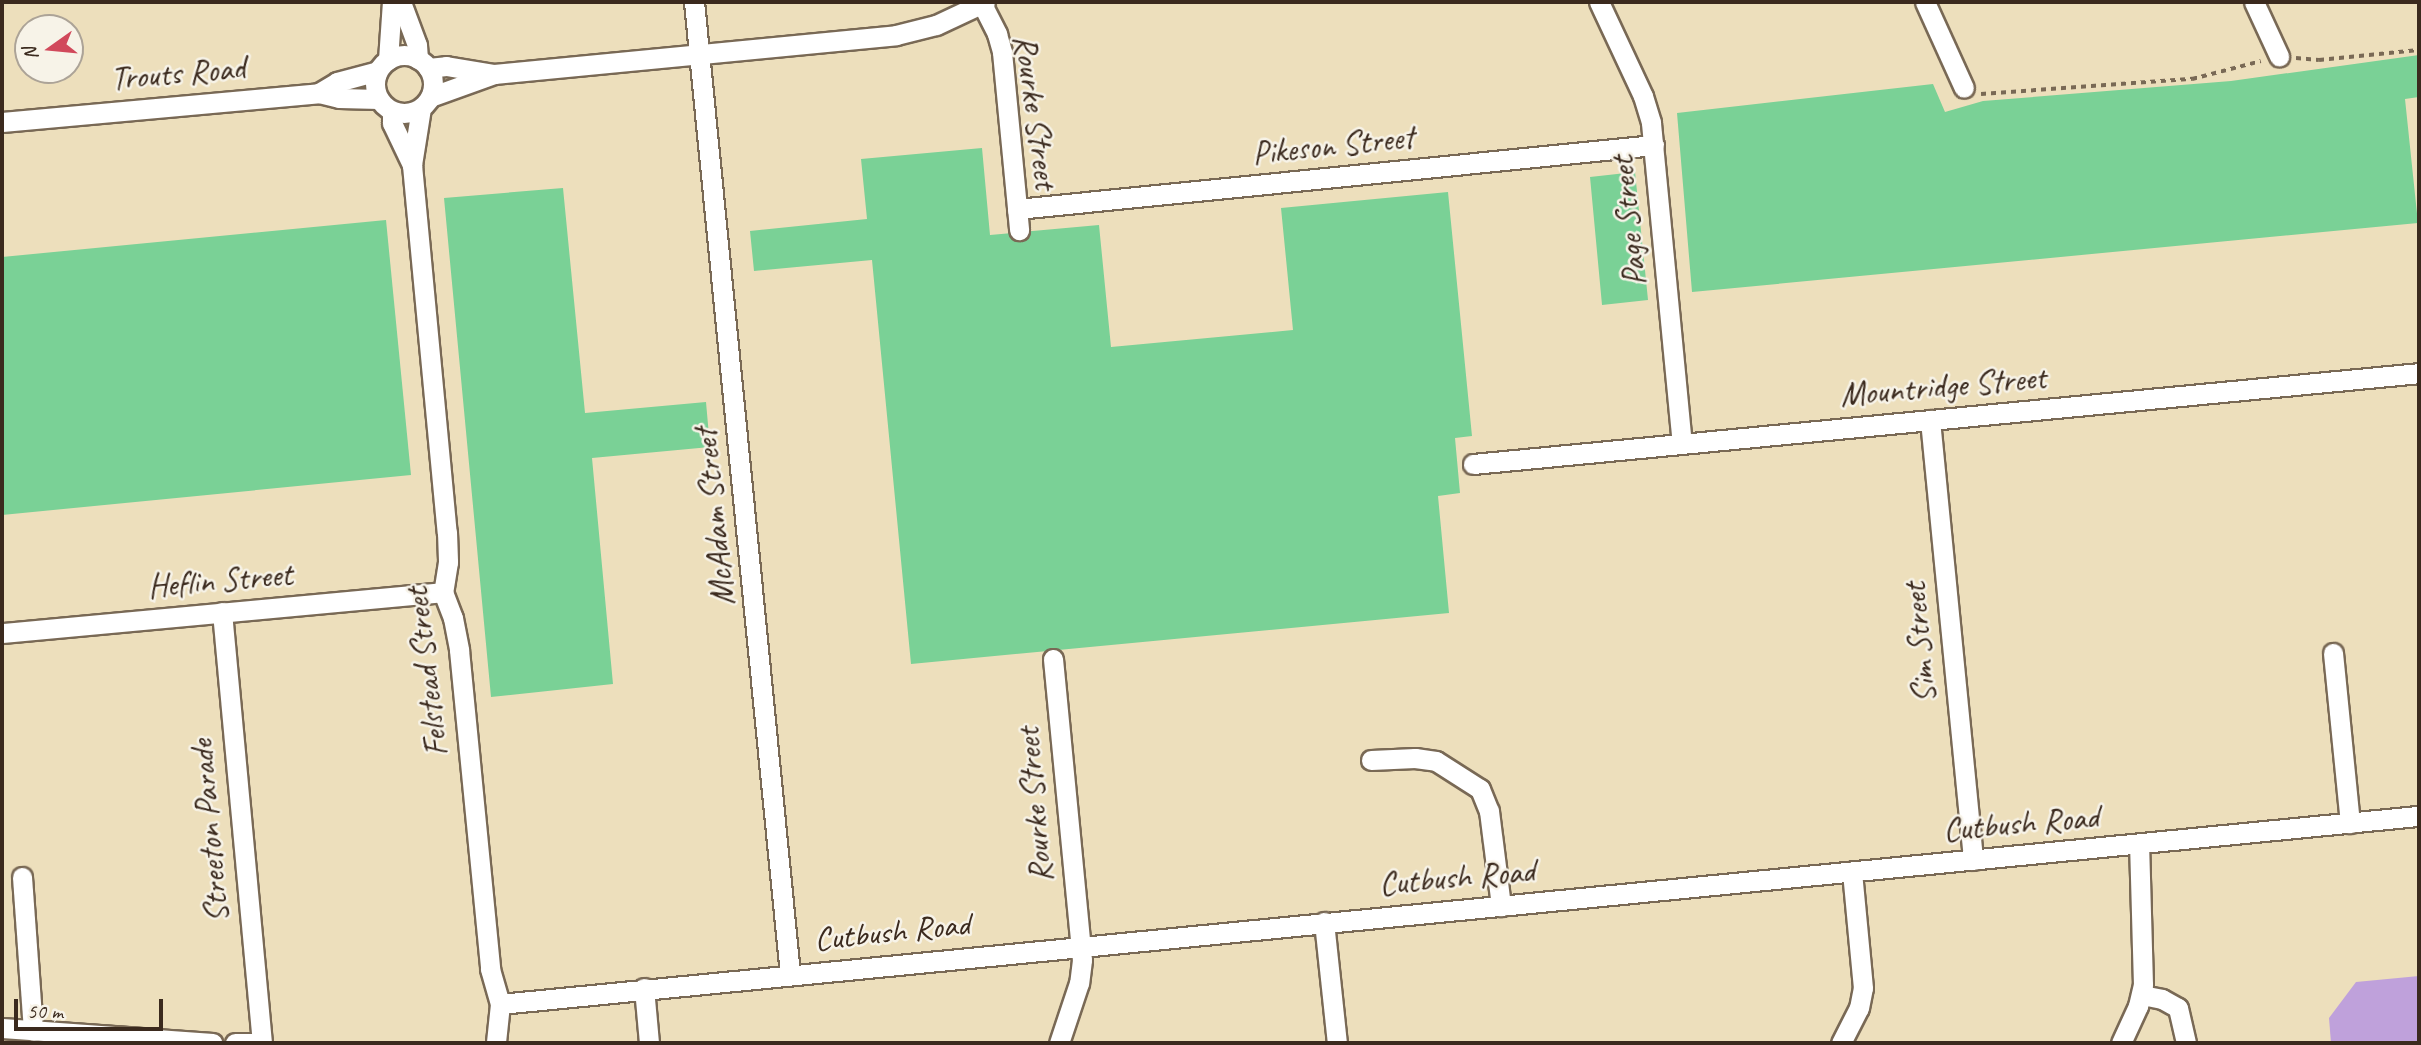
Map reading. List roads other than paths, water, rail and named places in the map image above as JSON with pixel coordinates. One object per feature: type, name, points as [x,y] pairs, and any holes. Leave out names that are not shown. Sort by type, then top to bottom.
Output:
[{"type":"street","points":[[392,2],[383,65],[375,80],[385,105],[411,113],[425,103],[494,74]]},
{"type":"street","points":[[401,2],[433,87],[425,103]]},
{"type":"street","name":"McAdam Street","points":[[694,2],[790,974]]},
{"type":"street","name":"Page Street","points":[[1599,2],[1648,110],[1654,145],[1682,444]]},
{"type":"street","points":[[1924,2],[1964,88]]},
{"type":"street","points":[[2254,2],[2279,56]]},
{"type":"street","points":[[383,65],[403,55],[423,63],[494,74],[895,35],[936,25],[983,3]]},
{"type":"street","name":"Rourke Street","points":[[983,3],[1002,52],[1019,230]]},
{"type":"street","name":"Trouts Road","points":[[319,93],[337,82],[383,65]]},
{"type":"street","name":"Trouts Road","points":[[2,122],[319,93],[385,105]]},
{"type":"street","name":"Felstead Street","points":[[425,103],[412,165],[447,532],[448,562],[443,592],[453,618],[459,650],[490,969],[500,1003],[496,1043]]},
{"type":"street","name":"Felstead Street","points":[[385,105],[412,165]]},
{"type":"street","name":"Pikeson Street","points":[[1017,209],[1654,145]]},
{"type":"street","name":"Mountridge Street","points":[[1473,464],[2419,373]]},
{"type":"street","name":"Sim Street","points":[[1930,419],[1973,860]]},
{"type":"street","name":"Heflin Street","points":[[2,633],[443,592]]},
{"type":"street","name":"Streeton Parade","points":[[222,612],[261,1043]]},
{"type":"street","points":[[2333,653],[2350,823]]},
{"type":"street","name":"Rourke Street","points":[[1053,659],[1080,945],[1079,983],[1059,1043]]},
{"type":"street","points":[[1371,760],[1415,758],[1436,761],[1480,789],[1489,811],[1501,906]]},
{"type":"street","name":"Cutbush Road","points":[[500,1003],[2419,816]]},
{"type":"street","points":[[2121,1043],[2141,995],[2139,844]]},
{"type":"street","points":[[1841,1043],[1859,1008],[1863,988],[1852,872]]},
{"type":"street","points":[[22,877],[33,1031]]},
{"type":"street","points":[[1325,922],[1337,1043]]},
{"type":"street","points":[[644,988],[649,1043]]},
{"type":"street","points":[[2141,995],[2162,999],[2178,1008],[2186,1043]]},
{"type":"street","points":[[2,1028],[212,1043]]},
{"type":"street","points":[[235,1043],[261,1043]]}]
